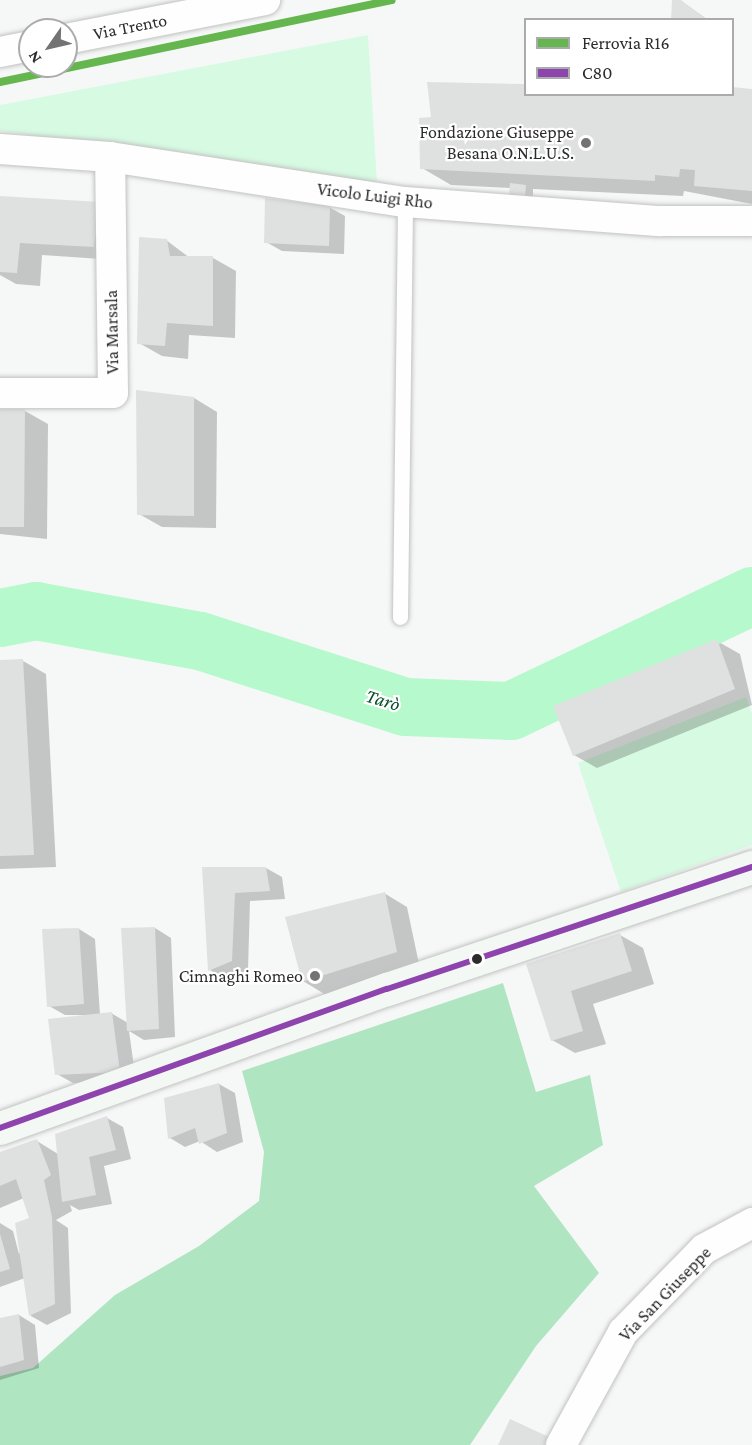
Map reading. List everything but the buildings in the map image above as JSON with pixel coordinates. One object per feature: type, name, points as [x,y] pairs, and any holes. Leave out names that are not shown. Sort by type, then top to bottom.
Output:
[{"type":"street","name":"Via Trento","points":[[78,37],[266,0]]},
{"type":"street","points":[[0,52],[18,48]]},
{"type":"street","name":"Vicolo Luigi Rho","points":[[0,148],[110,157],[405,202],[660,221],[752,221]]},
{"type":"street","name":"Via Marsala","points":[[0,393],[113,393],[110,157]]},
{"type":"street","points":[[0,1128],[387,989],[752,867]]},
{"type":"street","name":"Via San Giuseppe","points":[[561,1445],[623,1332],[704,1249],[752,1223]]},
{"type":"lane","points":[[400,617],[405,202]]},
{"type":"green space","points":[[368,35],[377,183],[0,131],[0,105]]},
{"type":"green space","points":[[746,697],[752,714],[752,845],[621,892],[578,763]]},
{"type":"green space","points":[[503,983],[536,1092],[590,1075],[603,1145],[534,1186],[599,1273],[536,1346],[470,1445],[0,1445],[0,1376],[33,1368],[115,1295],[199,1246],[259,1201],[264,1152],[242,1071]]},
{"type":"waterway","name":"Tarò","points":[[0,618],[36,611],[200,641],[406,707],[511,711],[752,596]]},
{"type":"rail line","name":"R16","points":[[0,82],[392,0]]},
{"type":"transit line","name":"C80","points":[[0,1128],[387,989],[752,867]]},
{"type":"place","name":"Fondazione Giuseppe Besana O.N.L.U.S.","points":[[586,143]]},
{"type":"place","name":"Cimnaghi Romeo","points":[[315,976]]}]
